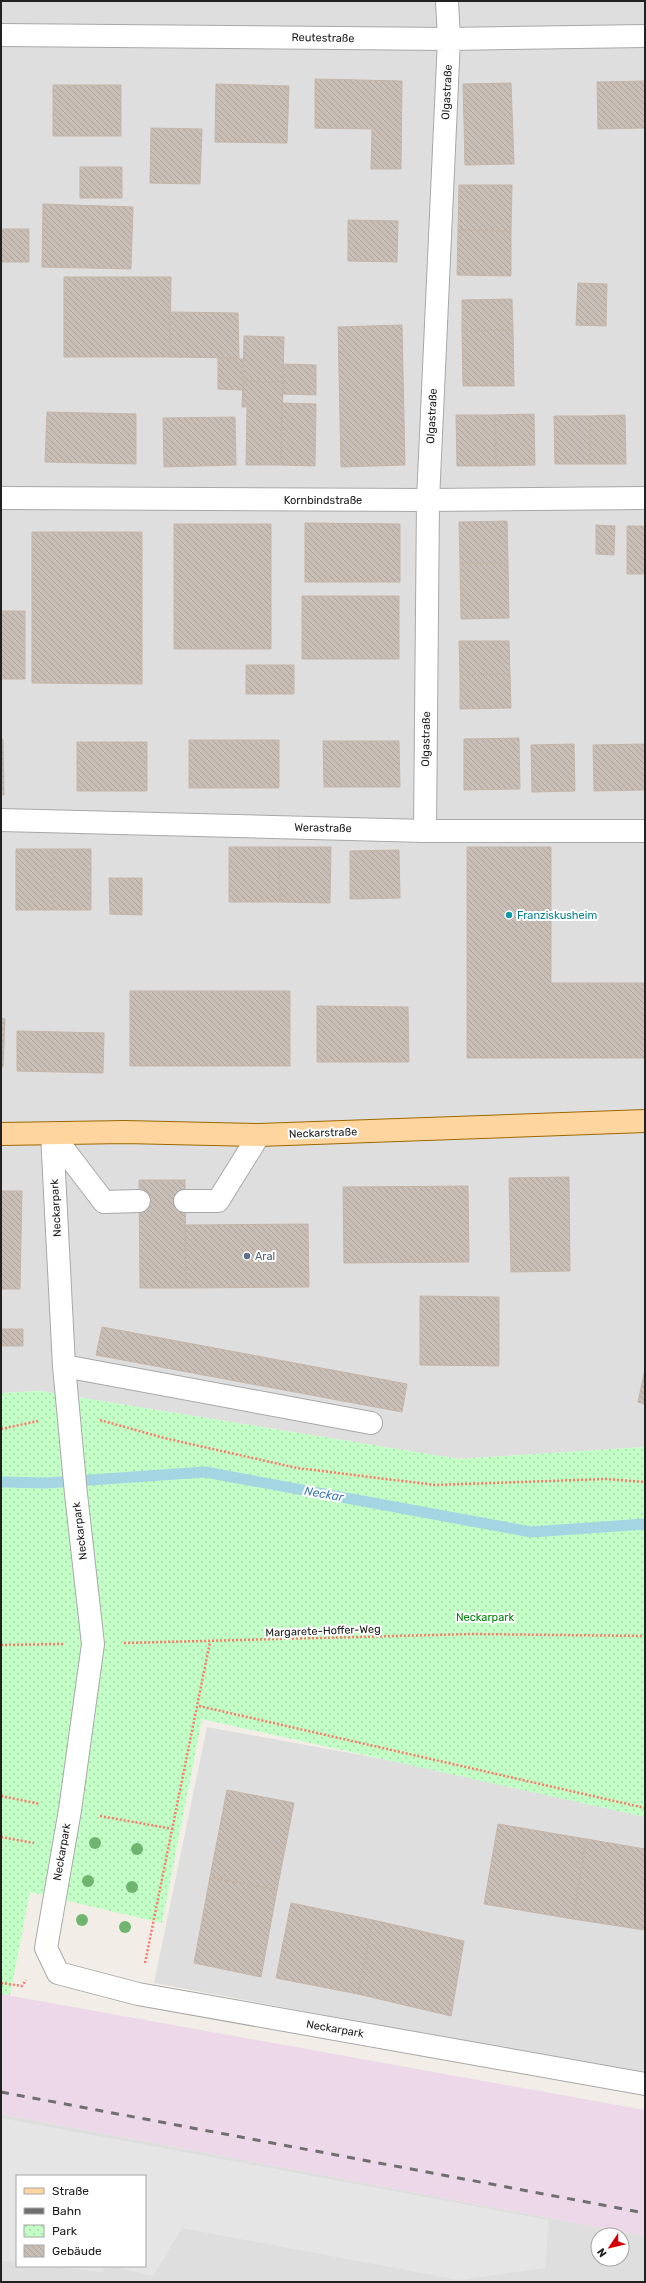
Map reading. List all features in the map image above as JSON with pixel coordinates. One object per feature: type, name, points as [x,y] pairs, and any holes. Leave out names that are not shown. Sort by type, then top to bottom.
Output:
[{"type":"main road","name":"Neckarstraße","points":[[1,1134],[125,1132],[259,1135],[645,1121]]},
{"type":"street","name":"Olgastraße","points":[[425,830],[428,500],[449,39],[447,1]]},
{"type":"street","name":"Reutestraße","points":[[1,35],[449,39],[645,36]]},
{"type":"street","name":"Kornbindstraße","points":[[1,498],[428,500],[645,498]]},
{"type":"street","name":"Werastraße","points":[[1,820],[425,830],[645,831]]},
{"type":"street","points":[[52,1134],[104,1202],[139,1202]]},
{"type":"street","name":"Neckarpark","points":[[52,1134],[64,1366],[72,1437],[76,1494],[93,1644],[70,1810],[46,1948],[58,1973],[138,1994],[645,2084]]},
{"type":"street","points":[[185,1201],[218,1201],[259,1135]]},
{"type":"street","points":[[64,1366],[371,1423]]},
{"type":"path","points":[[95,1419],[164,1438],[297,1468],[435,1485],[606,1479],[645,1482]]},
{"type":"path","points":[[1,1429],[42,1420]]},
{"type":"path","name":"Margarete-Hoffer-Weg","points":[[1,1645],[210,1642],[472,1634],[645,1636]]},
{"type":"path","points":[[138,1994],[199,1706],[210,1642]]},
{"type":"path","points":[[199,1706],[645,1808]]},
{"type":"path","points":[[1,1796],[173,1829]]},
{"type":"path","points":[[1,1982],[22,1986]]},
{"type":"shaded area","points":[[1,1],[645,1],[645,1447],[459,1459],[40,1391],[1,1393]]},
{"type":"shaded area","points":[[207,1727],[645,1807],[645,2075],[154,1983]]},
{"type":"shaded area","points":[[1,1994],[645,2110],[645,2236],[630,2233],[630,2227],[597,2227],[1,2114]]},
{"type":"shaded area","points":[[1,2114],[597,2227],[590,2227],[590,2267],[630,2267],[630,2233],[645,2236],[645,2282],[1,2282]]},
{"type":"shaded area","points":[[1,2118],[549,2220],[545,2268],[459,2280],[182,2228],[153,2276],[116,2267],[146,2267],[146,2175],[16,2175],[16,2262],[1,2261]]},
{"type":"shaded area","points":[[56,2267],[105,2267],[101,2272]]},
{"type":"green space","name":"Neckarpark","points":[[40,1391],[459,1459],[645,1447],[645,1817],[202,1719],[162,1923],[30,1892],[10,1995],[1,1994],[1,1393]]},
{"type":"building","points":[[315,79],[402,81],[401,169],[371,169],[372,129],[315,128]]},
{"type":"building","points":[[645,81],[645,128],[598,129],[597,82]]},
{"type":"building","points":[[511,83],[514,164],[465,165],[463,84]]},
{"type":"building","points":[[216,84],[289,86],[287,143],[215,142]]},
{"type":"building","points":[[53,85],[121,85],[121,136],[53,136]]},
{"type":"building","points":[[151,128],[202,129],[200,184],[150,183]]},
{"type":"building","points":[[80,167],[122,167],[122,198],[80,198]]},
{"type":"building","points":[[459,185],[512,185],[511,231],[458,230]]},
{"type":"building","points":[[43,204],[133,207],[131,269],[42,267]]},
{"type":"building","points":[[348,220],[398,221],[397,262],[348,261]]},
{"type":"building","points":[[1,229],[29,229],[29,262],[1,262]]},
{"type":"building","points":[[458,230],[511,231],[511,276],[457,275]]},
{"type":"building","points":[[64,277],[171,277],[170,357],[64,357]]},
{"type":"building","points":[[578,283],[607,284],[606,326],[576,325]]},
{"type":"building","points":[[512,299],[513,330],[462,331],[462,300]]},
{"type":"building","points":[[170,312],[238,313],[239,358],[170,357]]},
{"type":"building","points":[[402,325],[405,465],[341,467],[338,327]]},
{"type":"building","points":[[513,330],[514,386],[463,386],[462,331]]},
{"type":"building","points":[[244,336],[284,337],[283,382],[243,381]]},
{"type":"building","points":[[218,358],[243,359],[243,390],[218,389]]},
{"type":"building","points":[[283,364],[316,365],[316,395],[283,394]]},
{"type":"building","points":[[243,381],[283,382],[281,465],[246,465],[247,407],[242,407]]},
{"type":"building","points":[[282,403],[316,404],[315,466],[281,465]]},
{"type":"building","points":[[47,412],[136,414],[136,464],[45,462]]},
{"type":"building","points":[[534,414],[535,465],[496,466],[495,415]]},
{"type":"building","points":[[456,415],[495,415],[496,466],[457,466]]},
{"type":"building","points":[[625,415],[626,464],[590,464],[590,416]]},
{"type":"building","points":[[554,416],[590,416],[590,464],[555,464]]},
{"type":"building","points":[[235,417],[236,465],[164,467],[163,418]]},
{"type":"building","points":[[507,521],[508,563],[460,563],[459,522]]},
{"type":"building","points":[[305,523],[400,524],[400,582],[305,582]]},
{"type":"building","points":[[174,524],[271,524],[271,649],[174,649]]},
{"type":"building","points":[[596,525],[615,526],[614,555],[596,554]]},
{"type":"building","points":[[627,526],[645,526],[645,574],[627,574]]},
{"type":"building","points":[[32,532],[142,532],[142,684],[32,683]]},
{"type":"building","points":[[460,563],[508,563],[509,618],[461,619]]},
{"type":"building","points":[[302,596],[399,596],[399,659],[302,659]]},
{"type":"building","points":[[1,611],[25,611],[25,679],[1,679]]},
{"type":"building","points":[[459,641],[509,641],[510,674],[460,675]]},
{"type":"building","points":[[246,665],[294,665],[294,694],[246,694]]},
{"type":"building","points":[[510,674],[511,708],[460,709],[460,675]]},
{"type":"building","points":[[519,738],[520,789],[464,790],[464,739]]},
{"type":"building","points":[[1,739],[3,739],[4,795],[1,795]]},
{"type":"building","points":[[189,740],[279,740],[279,788],[189,788]]},
{"type":"building","points":[[323,741],[399,741],[400,787],[324,787]]},
{"type":"building","points":[[77,742],[147,742],[147,791],[77,791]]},
{"type":"building","points":[[574,744],[575,791],[532,792],[531,745]]},
{"type":"building","points":[[645,744],[645,790],[594,791],[593,745]]},
{"type":"building","points":[[229,847],[279,847],[280,902],[229,902]]},
{"type":"building","points":[[279,847],[331,847],[330,903],[280,902]]},
{"type":"building","name":"Franziskusheim","points":[[467,847],[551,847],[551,983],[645,983],[645,1058],[467,1058]]},
{"type":"building","points":[[16,849],[53,849],[53,910],[16,910]]},
{"type":"building","points":[[53,849],[91,849],[91,910],[53,910]]},
{"type":"building","points":[[399,850],[400,898],[350,899],[350,851]]},
{"type":"building","points":[[109,878],[142,878],[142,915],[110,914]]},
{"type":"building","points":[[130,991],[290,991],[290,1066],[130,1066]]},
{"type":"building","points":[[317,1006],[408,1007],[409,1062],[317,1062]]},
{"type":"building","points":[[1,1018],[5,1019],[3,1067],[1,1067]]},
{"type":"building","points":[[17,1031],[104,1033],[103,1073],[17,1071]]},
{"type":"building","points":[[569,1177],[570,1271],[511,1272],[509,1178]]},
{"type":"building","points":[[139,1180],[185,1180],[186,1288],[140,1288]]},
{"type":"building","points":[[468,1186],[469,1262],[344,1263],[343,1187]]},
{"type":"building","points":[[1,1191],[22,1191],[20,1289],[1,1289]]},
{"type":"building","name":"Aral","points":[[308,1224],[309,1287],[186,1288],[185,1225]]},
{"type":"building","points":[[420,1296],[499,1297],[499,1366],[420,1365]]},
{"type":"building","points":[[102,1327],[407,1384],[402,1412],[96,1355]]},
{"type":"building","points":[[1,1329],[23,1329],[23,1346],[1,1346]]},
{"type":"building","points":[[645,1369],[645,1404],[638,1402]]},
{"type":"building","points":[[227,1790],[294,1803],[277,1890],[210,1877]]},
{"type":"building","points":[[498,1824],[586,1839],[573,1919],[484,1904]]},
{"type":"building","points":[[586,1839],[645,1849],[645,1930],[573,1919]]},
{"type":"building","points":[[210,1877],[277,1890],[261,1977],[194,1963]]},
{"type":"building","points":[[291,1903],[373,1920],[358,1994],[276,1978]]},
{"type":"building","points":[[373,1920],[464,1941],[451,2016],[358,1994]]},
{"type":"waterway","name":"Neckar","points":[[1,1482],[47,1483],[205,1472],[531,1532],[645,1524]]},
{"type":"railway","points":[[1,2092],[645,2213]]},
{"type":"place","name":"Franziskusheim","points":[[509,915]]},
{"type":"place","name":"Aral","points":[[247,1256]]}]
